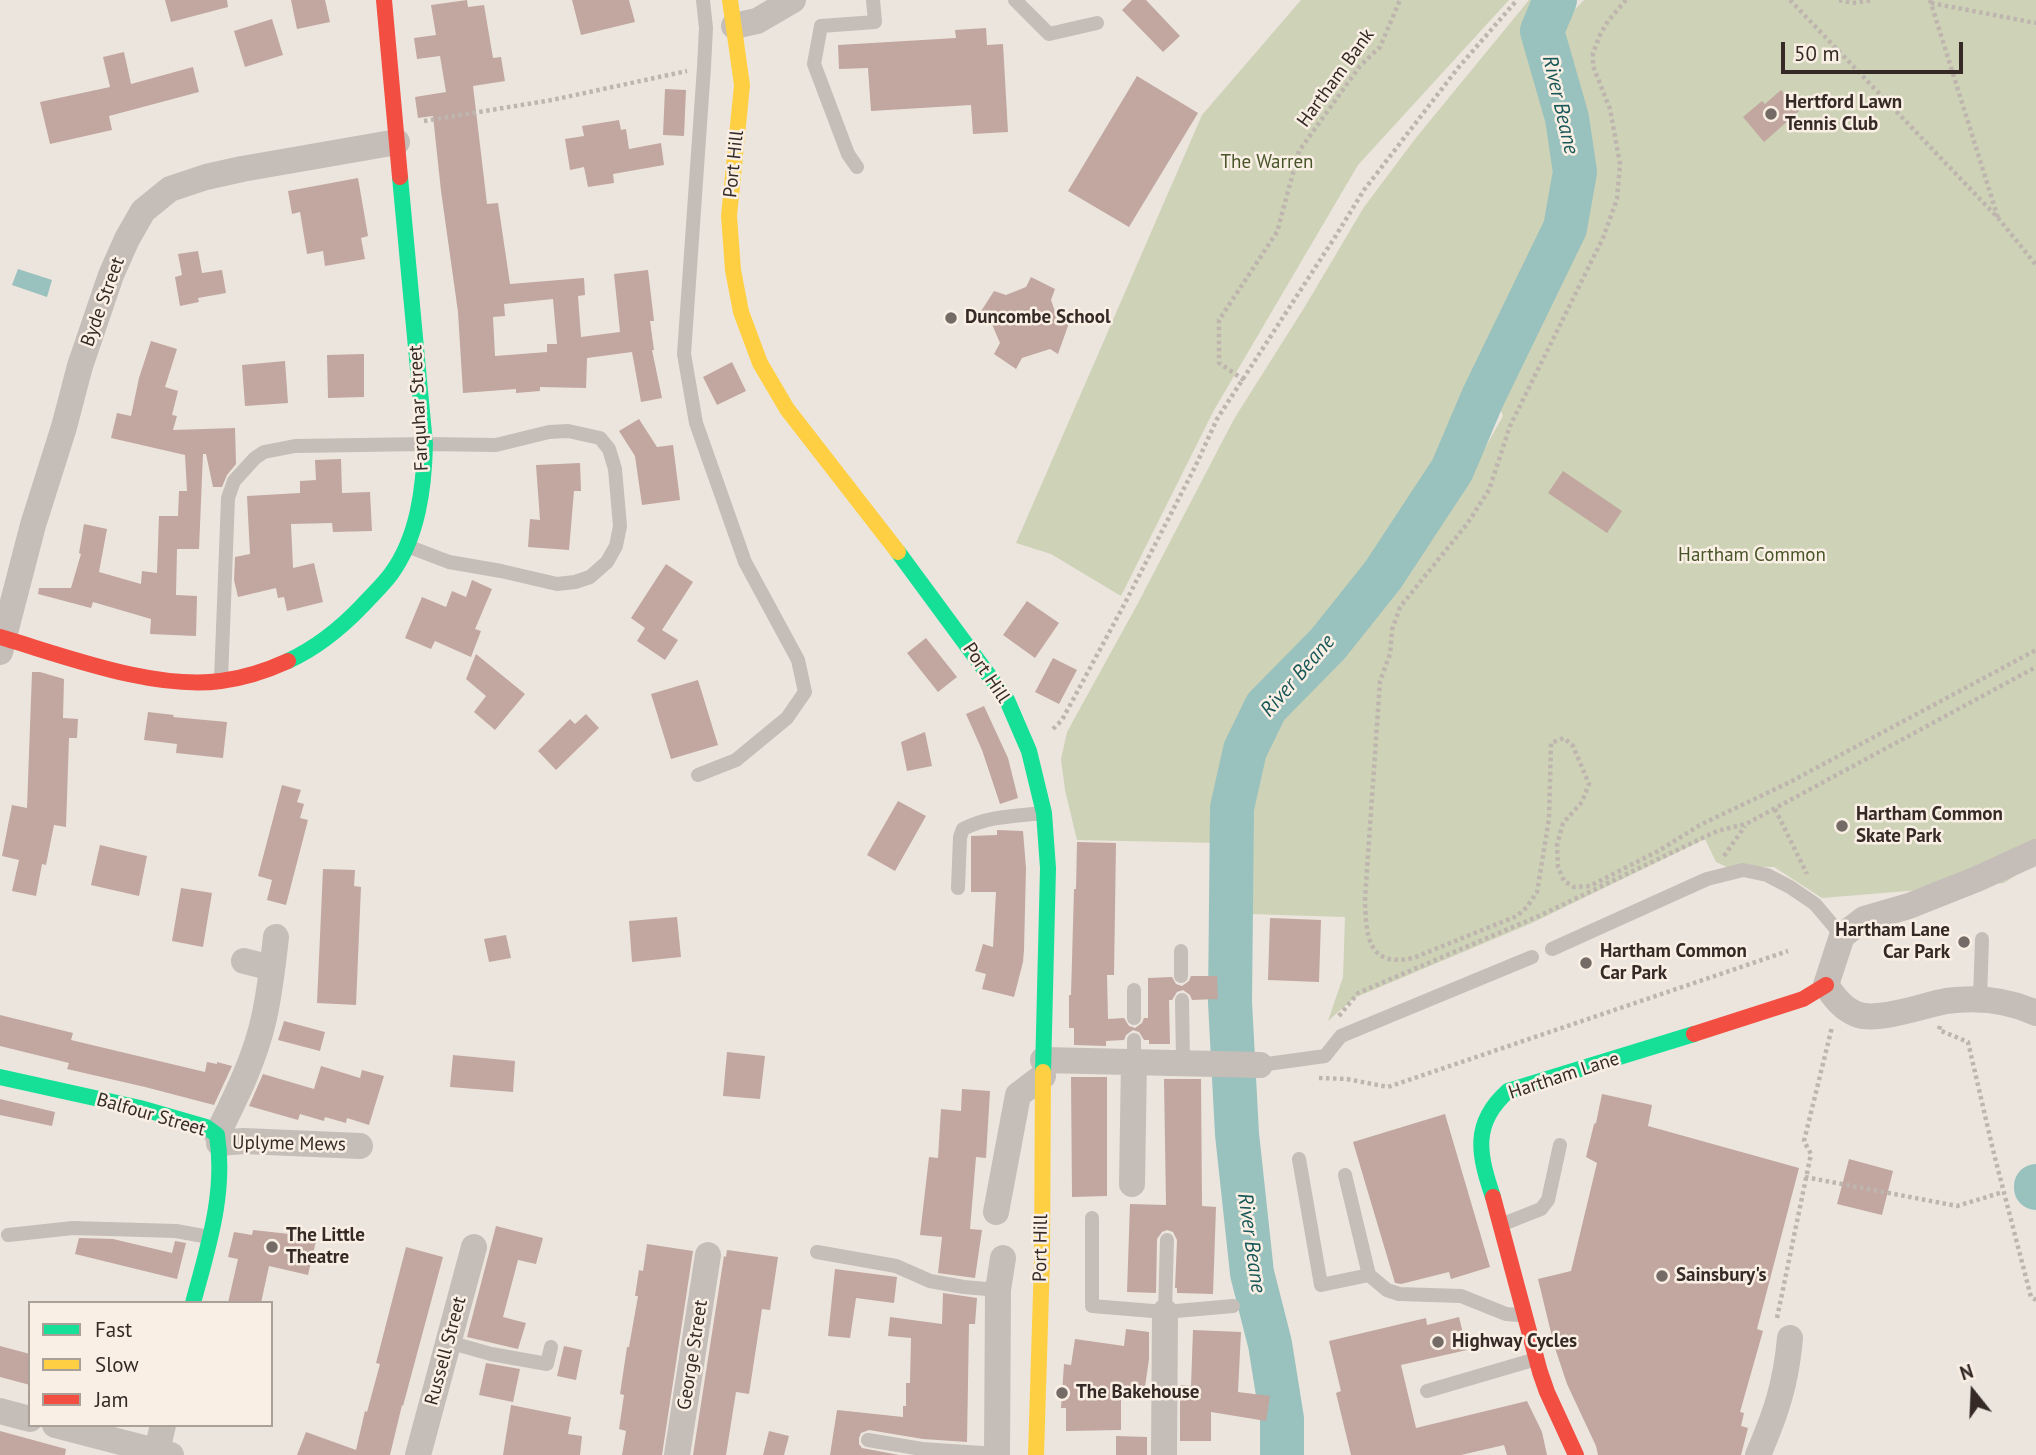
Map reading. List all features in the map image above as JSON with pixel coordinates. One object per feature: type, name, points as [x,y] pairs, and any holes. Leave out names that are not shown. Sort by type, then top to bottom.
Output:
[{"type":"street","name":"Farquhar Street","points":[[1,642],[132,674],[193,682],[221,681],[268,671],[296,659],[352,618],[393,572],[406,546],[422,494],[425,444],[384,0]]},
{"type":"street","points":[[732,13],[757,21],[793,0]]},
{"type":"street","name":"Port Hill","points":[[732,13],[742,85],[729,216],[733,270],[741,312],[760,363],[787,409],[930,593],[1007,700],[1029,751],[1044,813],[1048,868],[1036,1455]]},
{"type":"street","name":"Byde Street","points":[[1,642],[80,366],[111,275],[143,211],[170,189],[206,177],[396,134]]},
{"type":"street","points":[[2036,852],[1978,879],[1864,919],[1842,936],[1832,993],[1858,1016],[1891,1015],[1945,1002],[1980,998],[2024,1007],[2036,1013]]},
{"type":"street","points":[[193,1301],[219,1193],[219,1149],[263,1020],[276,937]]},
{"type":"street","points":[[244,961],[272,968]]},
{"type":"street","name":"Hartham Lane","points":[[1576,1455],[1547,1391],[1524,1316],[1481,1152],[1480,1135],[1486,1118],[1500,1097],[1508,1091],[1802,999],[1832,993]]},
{"type":"street","points":[[1132,1184],[1134,1050]]},
{"type":"street","points":[[996,1212],[1018,1095],[1043,1068],[1134,1050],[1183,1062],[1260,1065]]},
{"type":"street","name":"Balfour Street","points":[[0,1077],[140,1108],[206,1127],[219,1149]]},
{"type":"street","name":"Uplyme Mews","points":[[219,1149],[244,1141],[360,1146]]},
{"type":"street","name":"Russell Street","points":[[418,1455],[474,1247]]},
{"type":"street","name":"George Street","points":[[677,1455],[708,1255]]},
{"type":"street","name":"Port Hill","points":[[997,1455],[998,1290],[1003,1258]]},
{"type":"street","points":[[1164,1455],[1165,1312]]},
{"type":"street","points":[[1758,1455],[1775,1415],[1787,1373],[1783,1330]]},
{"type":"street","points":[[0,1411],[28,1418]]},
{"type":"street","points":[[63,1427],[164,1453],[163,1427]]},
{"type":"lane","points":[[698,775],[736,760],[787,718],[805,692],[798,660],[745,562],[696,423],[684,354],[704,67],[704,0]]},
{"type":"lane","points":[[857,167],[848,154],[814,64],[821,26],[875,22],[873,0]]},
{"type":"lane","points":[[1015,0],[1049,34],[1097,23]]},
{"type":"lane","points":[[221,681],[228,498],[234,481],[244,468],[264,452],[295,446],[496,445],[549,432],[568,431],[600,438],[609,450],[615,469],[620,526],[616,546],[607,562],[590,577],[557,584],[501,570],[449,562],[406,546]]},
{"type":"lane","points":[[958,888],[960,837],[963,829],[976,822],[997,817],[1044,813]]},
{"type":"lane","points":[[1552,949],[1707,879],[1743,870],[1767,875],[1790,887],[1815,904],[1842,936]]},
{"type":"lane","points":[[1980,998],[1982,939]]},
{"type":"lane","points":[[1181,951],[1181,976]]},
{"type":"lane","points":[[1260,1065],[1325,1056],[1340,1036],[1532,957]]},
{"type":"lane","points":[[1134,990],[1134,1018]]},
{"type":"lane","points":[[1182,1000],[1183,1062]]},
{"type":"lane","points":[[1502,1225],[1541,1209],[1548,1200],[1560,1145]]},
{"type":"lane","points":[[1299,1159],[1321,1285],[1369,1275]]},
{"type":"lane","points":[[1345,1175],[1369,1275],[1387,1290],[1412,1296],[1461,1296],[1506,1314],[1524,1316]]},
{"type":"lane","points":[[1092,1219],[1093,1306],[1165,1312],[1233,1306]]},
{"type":"lane","points":[[8,1235],[73,1228],[210,1233]]},
{"type":"lane","points":[[1165,1312],[1167,1240]]},
{"type":"lane","points":[[817,1252],[896,1266],[930,1281],[998,1290]]},
{"type":"lane","points":[[448,1342],[547,1364],[551,1347]]},
{"type":"lane","points":[[1427,1391],[1537,1359]]},
{"type":"lane","points":[[868,1440],[922,1449],[997,1455]]},
{"type":"path","name":"Hartham Bank","points":[[1244,380],[1219,363],[1219,320],[1277,232],[1299,151],[1360,66],[1380,47],[1400,0]]},
{"type":"path","points":[[1029,751],[1062,720],[1125,604],[1217,419],[1364,190],[1458,68],[1517,0]]},
{"type":"path","points":[[1626,0],[1608,21],[1593,53],[1593,66],[1610,109],[1620,164],[1613,213],[1510,426],[1489,491],[1467,524],[1400,607],[1392,629],[1390,654],[1380,681],[1365,899],[1368,935],[1374,949],[1383,958],[1398,962],[1413,958],[1517,916],[1527,907],[1537,892],[1549,819],[1551,743],[1564,738],[1573,746],[1589,784],[1582,802],[1563,823],[1557,845],[1558,867],[1564,881],[1574,887],[1590,886],[1660,850],[1700,825],[1813,770],[2036,650]]},
{"type":"path","points":[[1790,0],[1999,219],[2036,265]]},
{"type":"path","points":[[1839,0],[1852,3],[1873,0]]},
{"type":"path","points":[[1930,1],[1940,0]]},
{"type":"path","points":[[1930,1],[1999,219]]},
{"type":"path","points":[[1930,1],[2036,23]]},
{"type":"path","points":[[396,134],[704,67]]},
{"type":"path","points":[[1334,1023],[1358,993],[1541,915],[1717,831],[1746,824],[2036,667]]},
{"type":"path","points":[[1775,809],[1811,881]]},
{"type":"path","points":[[1707,879],[1746,824]]},
{"type":"path","points":[[1310,1077],[1347,1079],[1388,1087],[1788,951]]},
{"type":"path","points":[[1783,1330],[1805,1177],[1811,1154],[1804,1141],[1832,993]]},
{"type":"path","points":[[1945,1002],[1939,1030],[1968,1042],[2003,1192],[2031,1297],[2036,1300]]},
{"type":"path","points":[[1805,1177],[1957,1206],[2003,1192]]},
{"type":"green space","name":"The Warren","points":[[1301,0],[1509,0],[1358,165],[1214,410],[1121,596],[1051,554],[1016,543],[1202,115]]},
{"type":"green space","points":[[1529,0],[1549,0],[1535,14],[1527,55],[1549,119],[1559,161],[1554,206],[1536,259],[1508,305],[1439,458],[1334,617],[1276,674],[1243,715],[1224,752],[1219,784],[1219,843],[1077,840],[1061,759],[1067,732],[1234,419],[1364,207],[1415,139]]},
{"type":"green space","name":"Hartham Common","points":[[1584,0],[2036,0],[2036,862],[2004,883],[1822,898],[1774,867],[1729,868],[1716,862],[1705,839],[1532,923],[1354,998],[1328,1021],[1343,977],[1345,917],[1250,914],[1251,794],[1261,761],[1277,725],[1298,694],[1347,648],[1454,503],[1503,416],[1497,401],[1583,230],[1593,184],[1595,158],[1570,78],[1556,55],[1553,41],[1556,29]]},
{"type":"water","points":[[18,269],[52,280],[47,297],[12,285]]},
{"type":"building","points":[[165,0],[227,0],[228,7],[171,22]]},
{"type":"building","points":[[291,0],[325,0],[330,22],[297,29]]},
{"type":"building","points":[[467,0],[468,7],[484,5],[493,58],[501,57],[505,81],[473,86],[487,204],[498,203],[510,284],[584,278],[585,295],[578,296],[581,337],[620,332],[614,274],[648,270],[654,321],[650,321],[652,350],[662,398],[641,402],[632,352],[587,358],[586,388],[540,387],[540,391],[516,393],[516,389],[463,393],[458,312],[433,116],[418,118],[415,97],[446,92],[440,56],[417,59],[414,38],[436,35],[431,5]],"holes":[[[553,299],[557,344],[547,344],[547,352],[495,356],[493,317],[505,316],[504,304]]]},
{"type":"building","points":[[572,0],[629,0],[635,22],[581,35]]},
{"type":"building","points":[[1132,0],[1146,0],[1180,36],[1163,52],[1122,10]]},
{"type":"building","points":[[272,19],[283,55],[245,67],[234,31]]},
{"type":"building","points":[[986,28],[987,45],[1003,44],[1008,132],[973,134],[971,105],[871,111],[868,68],[839,69],[838,45],[956,38],[955,30]]},
{"type":"building","points":[[124,52],[131,84],[193,67],[199,92],[109,116],[112,130],[50,144],[40,102],[110,87],[103,57]]},
{"type":"building","points":[[1137,76],[1198,113],[1129,227],[1068,191]]},
{"type":"building","points":[[665,89],[686,90],[684,136],[663,135]]},
{"type":"building","name":"Hertford Lawn Tennis Club","points":[[1781,90],[1799,111],[1764,142],[1743,117],[1762,101],[1765,104]]},
{"type":"building","points":[[619,120],[621,130],[626,129],[629,149],[661,143],[664,165],[613,174],[614,183],[588,187],[584,167],[570,170],[565,139],[584,136],[582,126]]},
{"type":"building","points":[[358,178],[368,236],[361,238],[365,259],[325,266],[323,251],[307,254],[300,212],[292,214],[288,191]]},
{"type":"building","points":[[198,251],[202,273],[222,270],[226,293],[198,298],[199,302],[180,306],[175,277],[182,275],[178,254]]},
{"type":"building","points":[[1031,277],[1055,289],[1051,300],[1058,320],[1069,323],[1058,354],[1050,349],[1022,358],[1016,369],[994,354],[1000,343],[991,322],[978,316],[994,291],[1006,295],[1026,287]]},
{"type":"building","points":[[151,341],[177,349],[165,387],[178,391],[172,415],[177,416],[173,430],[235,428],[236,464],[222,487],[213,487],[206,454],[203,454],[199,549],[177,549],[176,595],[197,596],[196,636],[150,634],[151,619],[93,602],[91,608],[38,594],[39,588],[71,588],[81,554],[84,524],[107,529],[99,572],[141,584],[142,571],[157,573],[159,516],[178,516],[179,491],[187,491],[185,455],[111,438],[117,413],[131,416]]},
{"type":"building","points":[[364,354],[364,397],[328,398],[327,355]]},
{"type":"building","points":[[285,361],[288,403],[245,406],[242,365]]},
{"type":"building","points":[[732,362],[746,391],[717,405],[703,377]]},
{"type":"building","points":[[639,419],[657,447],[673,445],[680,500],[642,505],[635,456],[619,431]]},
{"type":"building","points":[[341,459],[342,493],[370,492],[372,531],[333,532],[332,523],[291,524],[293,568],[314,563],[323,602],[287,611],[284,597],[278,598],[276,588],[238,597],[234,580],[235,557],[250,554],[247,496],[300,493],[300,481],[316,480],[315,460]]},
{"type":"building","points":[[580,463],[581,491],[574,491],[569,550],[528,547],[530,519],[540,520],[536,465]]},
{"type":"building","points":[[1563,471],[1622,511],[1607,533],[1548,493]]},
{"type":"building","points":[[666,564],[693,582],[662,630],[678,640],[665,660],[637,641],[645,628],[631,618]]},
{"type":"building","points":[[472,580],[492,589],[475,629],[481,631],[471,657],[435,641],[431,649],[405,638],[422,597],[446,607],[452,591],[466,597]]},
{"type":"building","points":[[1027,601],[1059,623],[1035,658],[1003,635]]},
{"type":"building","points":[[926,638],[957,677],[938,692],[907,653]]},
{"type":"building","points":[[476,654],[525,694],[495,730],[474,712],[486,696],[466,679]]},
{"type":"building","points":[[1053,658],[1077,670],[1059,704],[1035,692]]},
{"type":"building","points":[[32,672],[64,679],[63,718],[78,719],[77,738],[69,738],[66,827],[54,825],[36,896],[12,891],[19,860],[2,856],[12,805],[27,808]]},
{"type":"building","points":[[698,680],[718,745],[671,759],[651,694]]},
{"type":"building","points":[[984,706],[1008,758],[1018,798],[1000,804],[982,750],[966,714]]},
{"type":"building","points":[[148,712],[227,722],[223,758],[176,753],[177,744],[144,740]]},
{"type":"building","points":[[586,714],[599,728],[556,770],[538,751],[570,719],[575,724]]},
{"type":"building","points":[[925,732],[932,766],[907,771],[901,742]]},
{"type":"building","points":[[282,785],[301,790],[297,802],[304,804],[300,818],[308,820],[286,905],[267,900],[272,880],[258,876]]},
{"type":"building","points":[[898,801],[926,816],[895,871],[867,855]]},
{"type":"building","points":[[997,830],[1023,831],[1026,868],[1024,950],[1014,997],[982,989],[986,974],[975,971],[983,944],[993,947],[996,892],[971,892],[971,836],[997,835]]},
{"type":"building","points":[[1077,842],[1116,843],[1114,975],[1107,975],[1108,1019],[1124,1018],[1129,1026],[1135,1028],[1144,1018],[1148,1018],[1148,978],[1172,977],[1176,984],[1182,986],[1191,976],[1217,976],[1218,999],[1192,1000],[1183,990],[1169,1000],[1170,1044],[1149,1044],[1149,1040],[1144,1040],[1139,1032],[1133,1030],[1124,1040],[1106,1041],[1106,1046],[1074,1045],[1074,1028],[1069,1028],[1069,995]]},
{"type":"building","points":[[100,845],[147,856],[139,896],[91,885]]},
{"type":"building","points":[[323,869],[355,870],[354,886],[361,887],[356,1005],[317,1003]]},
{"type":"building","points":[[181,888],[212,893],[203,947],[172,941]]},
{"type":"building","points":[[677,917],[681,957],[632,962],[629,921]]},
{"type":"building","points":[[1270,918],[1321,920],[1319,982],[1268,980]]},
{"type":"building","points":[[506,935],[511,958],[489,962],[484,939]]},
{"type":"building","points":[[0,1015],[73,1033],[71,1040],[205,1072],[207,1062],[232,1066],[214,1105],[67,1069],[69,1063],[0,1046]]},
{"type":"building","points":[[284,1021],[325,1032],[320,1051],[278,1040]]},
{"type":"building","points":[[727,1052],[765,1056],[760,1099],[723,1096]]},
{"type":"building","points":[[453,1055],[515,1061],[513,1092],[450,1087]]},
{"type":"building","points":[[321,1066],[360,1078],[362,1070],[384,1076],[369,1125],[347,1118],[346,1123],[325,1117],[324,1121],[300,1114],[298,1120],[249,1106],[263,1074],[314,1089]]},
{"type":"building","points":[[1071,1077],[1107,1077],[1107,1196],[1072,1197]]},
{"type":"building","points":[[1164,1079],[1201,1079],[1202,1206],[1216,1207],[1213,1294],[1177,1293],[1177,1240],[1173,1232],[1167,1230],[1157,1239],[1156,1293],[1127,1292],[1130,1204],[1166,1205]]},
{"type":"building","points":[[962,1089],[990,1091],[986,1158],[976,1157],[970,1229],[982,1230],[975,1278],[938,1273],[942,1237],[920,1235],[929,1157],[938,1158],[941,1109],[961,1111]]},
{"type":"building","name":"Sainsbury's","points":[[1602,1094],[1652,1105],[1648,1126],[1799,1168],[1757,1329],[1763,1331],[1740,1412],[1744,1413],[1741,1426],[1748,1428],[1741,1455],[1598,1455],[1567,1384],[1554,1345],[1538,1279],[1571,1271],[1597,1163],[1586,1157]]},
{"type":"building","points":[[0,1099],[55,1112],[52,1126],[0,1115]]},
{"type":"building","points":[[1445,1114],[1490,1267],[1451,1279],[1449,1272],[1401,1284],[1395,1283],[1353,1142]]},
{"type":"building","points":[[1849,1159],[1893,1171],[1882,1215],[1837,1204]]},
{"type":"building","points":[[496,1226],[543,1238],[536,1264],[518,1260],[503,1317],[526,1323],[518,1349],[467,1337]]},
{"type":"building","name":"The Little Theatre","points":[[253,1230],[317,1237],[308,1275],[269,1266],[261,1301],[228,1301],[238,1259],[228,1257],[234,1232],[252,1235]]},
{"type":"building","points":[[79,1238],[113,1239],[172,1253],[175,1241],[186,1243],[177,1279],[75,1254]]},
{"type":"building","points":[[647,1244],[693,1251],[662,1455],[622,1455],[626,1431],[619,1429],[624,1395],[620,1394],[638,1296],[635,1296],[639,1270],[643,1271]]},
{"type":"building","points":[[406,1247],[443,1257],[390,1455],[297,1455],[306,1432],[356,1450],[380,1364],[376,1363]]},
{"type":"building","points":[[727,1250],[778,1257],[770,1310],[762,1309],[749,1394],[736,1392],[726,1455],[693,1455],[724,1256],[726,1257]]},
{"type":"building","points":[[835,1269],[897,1277],[894,1303],[856,1298],[850,1338],[828,1336]]},
{"type":"building","points":[[943,1293],[977,1298],[975,1324],[969,1324],[967,1442],[923,1439],[869,1430],[861,1433],[859,1438],[862,1448],[899,1455],[830,1455],[837,1410],[903,1417],[906,1383],[910,1383],[911,1338],[888,1336],[890,1317],[942,1324]]},
{"type":"building","points":[[1459,1317],[1467,1350],[1401,1365],[1416,1428],[1527,1401],[1542,1432],[1547,1455],[1507,1455],[1504,1445],[1461,1455],[1351,1455],[1336,1393],[1341,1391],[1329,1341],[1426,1318],[1427,1325]]},
{"type":"building","points":[[1126,1329],[1149,1332],[1149,1359],[1144,1394],[1121,1391],[1121,1430],[1066,1431],[1066,1408],[1061,1408],[1064,1364],[1071,1365],[1075,1339],[1124,1346]]},
{"type":"building","points":[[1193,1330],[1241,1332],[1238,1392],[1270,1396],[1266,1421],[1211,1412],[1211,1441],[1180,1441],[1180,1385],[1191,1386]]},
{"type":"building","points":[[0,1346],[28,1353],[28,1384],[0,1377]]},
{"type":"building","points":[[564,1346],[582,1350],[576,1380],[557,1376]]},
{"type":"building","points":[[486,1363],[520,1369],[513,1402],[479,1395]]},
{"type":"building","points":[[511,1405],[571,1417],[568,1434],[582,1436],[580,1455],[503,1455]]},
{"type":"building","points":[[0,1431],[66,1449],[65,1455],[0,1455]]},
{"type":"building","points":[[769,1431],[789,1436],[784,1455],[763,1455]]},
{"type":"building","points":[[1116,1436],[1147,1437],[1147,1455],[1116,1455]]},
{"type":"waterway","name":"River Beane","points":[[1282,1455],[1282,1419],[1270,1344],[1252,1273],[1237,1134],[1230,1002],[1232,808],[1245,750],[1266,707],[1328,644],[1383,575],[1452,470],[1483,397],[1565,228],[1575,172],[1567,118],[1542,31],[1555,0]]},
{"type":"traffic: fast","points":[[288,661],[337,630],[391,574],[408,544],[418,512],[425,444],[400,177]]},
{"type":"traffic: fast","points":[[898,552],[1007,700],[1029,751],[1044,813],[1048,868],[1043,1072]]},
{"type":"traffic: fast","points":[[1493,1197],[1484,1167],[1481,1141],[1488,1116],[1508,1091],[1694,1034]]},
{"type":"traffic: fast","points":[[0,1077],[140,1108],[206,1127],[217,1135],[217,1199],[210,1241],[194,1301]]},
{"type":"traffic: slow","points":[[730,0],[742,85],[729,216],[733,270],[741,312],[760,363],[787,409],[898,552]]},
{"type":"traffic: slow","points":[[1036,1455],[1042,1260],[1043,1072]]},
{"type":"traffic: jam","points":[[384,0],[400,177]]},
{"type":"traffic: jam","points":[[0,637],[109,670],[167,681],[230,680],[288,661]]},
{"type":"traffic: jam","points":[[1694,1034],[1803,999],[1826,985]]},
{"type":"traffic: jam","points":[[1493,1197],[1540,1372],[1576,1455]]},
{"type":"place","name":"Hertford Lawn Tennis Club","points":[[1771,114]]},
{"type":"place","name":"Duncombe School","points":[[951,318]]},
{"type":"place","name":"Hartham Common Skate Park","points":[[1842,826]]},
{"type":"place","name":"Hartham Lane Car Park","points":[[1964,942]]},
{"type":"place","name":"Hartham Common Car Park","points":[[1586,963]]},
{"type":"place","name":"The Little Theatre","points":[[272,1247]]},
{"type":"place","name":"Sainsbury's","points":[[1662,1276]]},
{"type":"place","name":"Highway Cycles","points":[[1438,1342]]},
{"type":"place","name":"The Bakehouse","points":[[1062,1393]]}]
